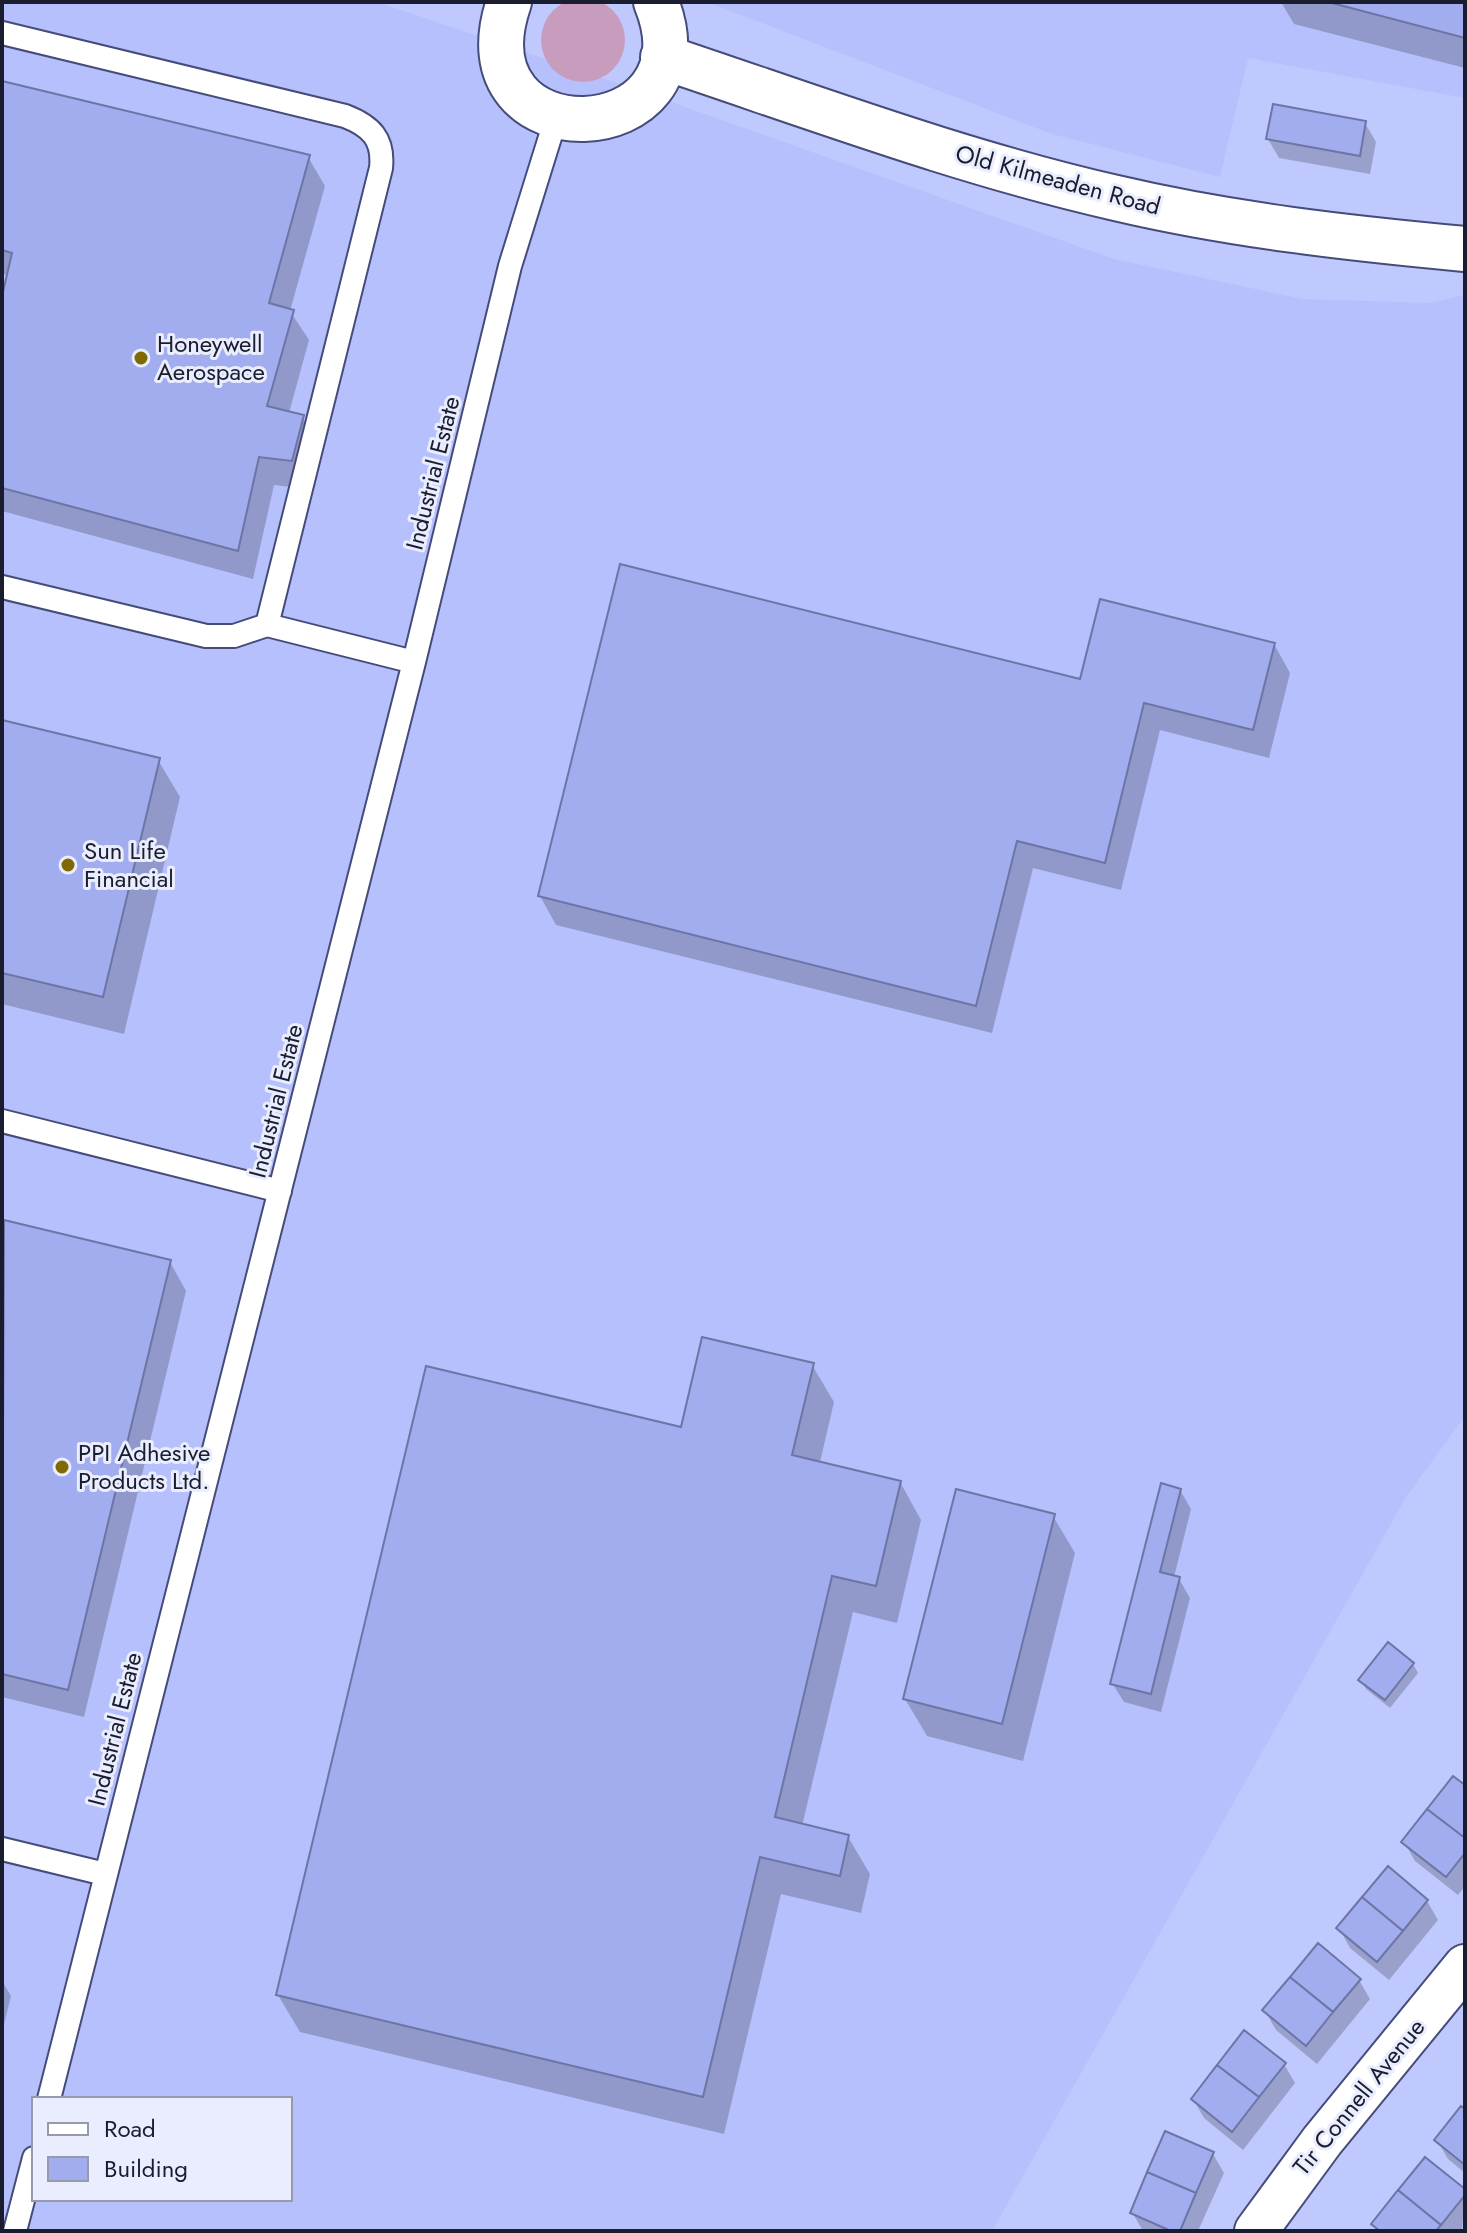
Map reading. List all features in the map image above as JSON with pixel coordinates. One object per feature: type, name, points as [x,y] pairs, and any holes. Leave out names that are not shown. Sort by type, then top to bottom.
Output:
[{"type":"street","points":[[509,2],[500,41],[503,61],[523,96],[556,118],[583,122],[611,117],[622,111],[634,104],[652,83],[663,57],[663,20],[656,2]]},
{"type":"street","name":"Old Kilmeaden Road","points":[[663,57],[974,159],[1114,198],[1239,224],[1465,249]]},
{"type":"street","name":"Tir Connell Avenue","points":[[1256,2231],[1322,2141],[1465,1966]]},
{"type":"lane","points":[[2,33],[345,116],[372,129],[381,143],[381,168],[267,625]]},
{"type":"lane","name":"Industrial Estate","points":[[49,2097],[414,662],[510,266],[556,118]]},
{"type":"lane","points":[[2,587],[206,636],[234,636],[267,625],[414,662]]},
{"type":"lane","points":[[2,1121],[280,1191]]},
{"type":"lane","points":[[2,1849],[105,1874]]},
{"type":"lane","points":[[15,2231],[32,2166]]},
{"type":"shaded area","points":[[572,-1],[594,-1],[607,5],[618,16],[625,32],[625,48],[618,64],[607,75],[591,82],[575,82],[559,75],[548,64],[541,48],[541,32],[548,16],[559,5]]},
{"type":"shaded area","points":[[2,2],[377,2],[637,90],[1114,259],[1302,299],[1429,303],[1465,295],[1465,1416],[1406,1497],[992,2231],[2,2231]]},
{"type":"shaded area","points":[[707,2],[1465,2],[1465,98],[1248,58],[1220,177],[1052,134]]},
{"type":"building","points":[[1328,2],[1465,2],[1465,38]]},
{"type":"building","name":"Honeywell Aerospace","points":[[2,81],[310,155],[269,303],[294,310],[267,406],[304,415],[292,461],[259,457],[238,551],[2,488],[2,296],[12,253],[2,250]]},
{"type":"building","points":[[1273,104],[1366,121],[1360,156],[1266,139]]},
{"type":"building","points":[[620,564],[1080,679],[1100,599],[1275,643],[1253,730],[1144,703],[1105,863],[1017,841],[976,1006],[538,896]]},
{"type":"building","name":"Sun Life Financial","points":[[2,720],[160,758],[103,997],[2,973]]},
{"type":"building","name":"PPI Adhesive Products Ltd.","points":[[4,1220],[171,1260],[68,1690],[2,1674]]},
{"type":"building","points":[[702,1337],[814,1363],[792,1455],[901,1481],[876,1586],[832,1576],[775,1817],[849,1835],[840,1876],[760,1857],[703,2097],[276,1995],[426,1366],[681,1427]]},
{"type":"building","points":[[1161,1483],[1181,1489],[1160,1572],[1180,1577],[1151,1694],[1110,1684]]},
{"type":"building","points":[[956,1489],[1055,1514],[1002,1724],[903,1699]]},
{"type":"building","points":[[1388,1642],[1414,1663],[1385,1700],[1358,1680]]},
{"type":"building","points":[[1453,1776],[1465,1785],[1465,1838],[1427,1809]]},
{"type":"building","points":[[1427,1809],[1465,1838],[1465,1853],[1446,1877],[1401,1842]]},
{"type":"building","points":[[1388,1866],[1428,1900],[1403,1931],[1362,1897]]},
{"type":"building","points":[[1362,1897],[1403,1931],[1377,1962],[1336,1928]]},
{"type":"building","points":[[1318,1943],[1361,1979],[1333,2012],[1290,1977]]},
{"type":"building","points":[[1290,1977],[1333,2012],[1306,2046],[1262,2010]]},
{"type":"building","points":[[1244,2030],[1286,2063],[1259,2097],[1217,2065]]},
{"type":"building","points":[[1217,2065],[1259,2097],[1232,2132],[1191,2099]]},
{"type":"building","points":[[1461,2106],[1465,2109],[1465,2165],[1434,2140]]},
{"type":"building","points":[[1165,2131],[1214,2152],[1196,2193],[1147,2172]]},
{"type":"building","points":[[1425,2157],[1465,2189],[1465,2195],[1441,2225],[1398,2190]]},
{"type":"building","points":[[1147,2172],[1196,2193],[1180,2231],[1171,2231],[1130,2213]]},
{"type":"building","points":[[1398,2190],[1441,2225],[1436,2231],[1380,2231],[1371,2224]]},
{"type":"place","name":"Honeywell Aerospace","points":[[141,358]]},
{"type":"place","name":"Sun Life Financial","points":[[68,865]]},
{"type":"place","name":"PPI Adhesive Products Ltd.","points":[[62,1467]]}]
